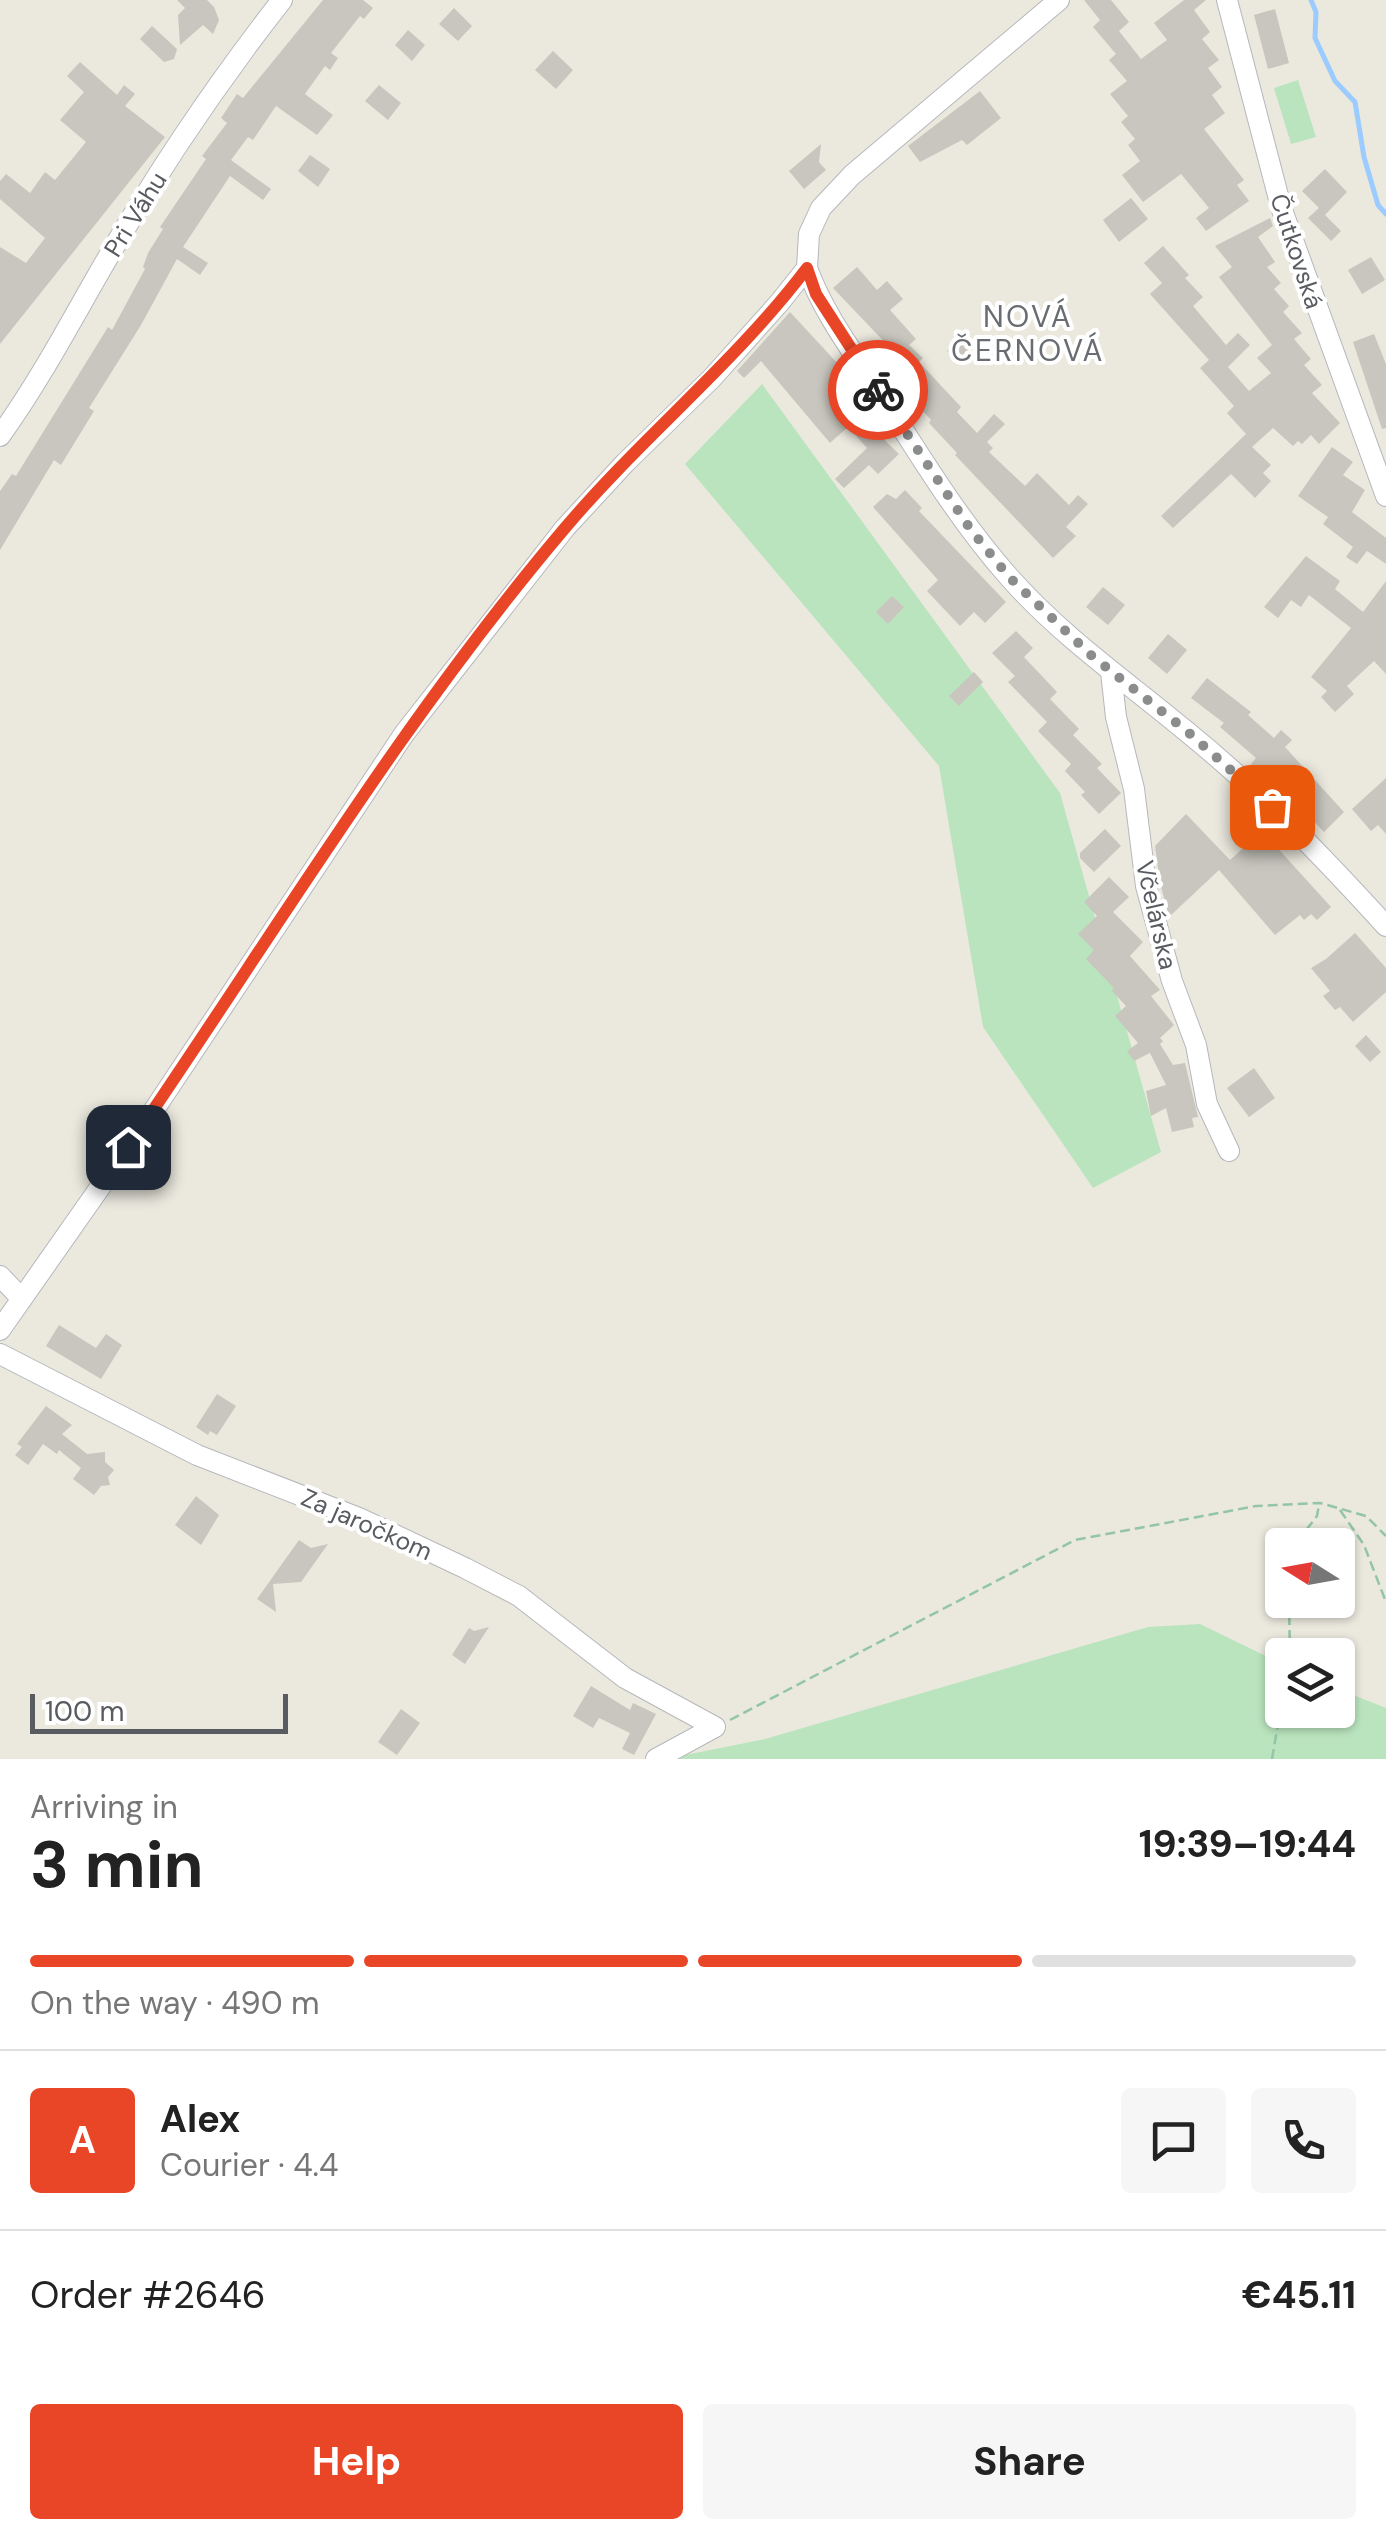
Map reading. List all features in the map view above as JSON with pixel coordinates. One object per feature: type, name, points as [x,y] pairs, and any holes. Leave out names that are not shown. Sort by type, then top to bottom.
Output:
[{"type":"street","name":"Pri Váhu","points":[[0,436],[38,384],[108,258],[197,114],[282,0]]},
{"type":"street","points":[[1059,0],[852,175],[821,208],[809,234],[807,268],[816,294],[971,530],[1010,578],[1112,672],[1188,732],[1300,832],[1386,926]]},
{"type":"street","name":"Čutkovská","points":[[1227,0],[1281,207],[1386,496]]},
{"type":"street","points":[[0,1330],[139,1131],[404,734],[565,528],[625,462],[712,378],[807,268]]},
{"type":"street","name":"Včelárska","points":[[1112,672],[1116,717],[1134,789],[1146,886],[1172,981],[1196,1044],[1207,1104],[1229,1151]]},
{"type":"street","points":[[0,1276],[22,1298]]},
{"type":"street","name":"Za jaročkom","points":[[0,1354],[197,1455],[359,1518],[519,1596],[626,1678],[715,1728]]},
{"type":"street","points":[[656,1759],[715,1728]]},
{"type":"path","points":[[1307,1528],[1317,1516],[1320,1504]]},
{"type":"path","points":[[715,1728],[1075,1540],[1256,1506],[1320,1504],[1366,1516],[1386,1536]]},
{"type":"path","points":[[1340,1509],[1364,1545],[1386,1602]]},
{"type":"path","points":[[1272,1759],[1277,1728]]},
{"type":"green space","points":[[1298,80],[1316,137],[1291,144],[1274,88]]},
{"type":"green space","points":[[762,384],[1060,793],[1161,1152],[1093,1188],[983,1027],[939,766],[685,464]]},
{"type":"green space","points":[[1200,1624],[1265,1656],[1265,1728],[1355,1728],[1355,1696],[1386,1708],[1386,1759],[665,1759],[765,1739],[1148,1627]]},
{"type":"building","points":[[177,0],[207,0],[219,20],[213,34],[203,25],[180,45],[178,15],[185,8]]},
{"type":"building","points":[[323,0],[363,0],[373,8],[364,19],[360,16],[331,53],[338,58],[330,70],[325,66],[305,94],[333,115],[317,135],[276,106],[253,140],[248,137],[231,160],[271,189],[263,200],[230,176],[183,247],[208,263],[200,275],[177,259],[89,408],[94,411],[61,465],[54,460],[0,550],[0,491],[12,474],[16,476],[108,327],[112,330],[145,269],[148,253],[163,229],[160,227],[206,159],[202,156],[227,123],[221,118],[237,94],[243,98]]},
{"type":"building","points":[[1084,0],[1111,0],[1129,22],[1119,31],[1141,59],[1167,40],[1154,23],[1184,0],[1206,0],[1194,10],[1210,32],[1202,39],[1219,60],[1208,68],[1222,87],[1212,95],[1225,113],[1204,129],[1244,180],[1237,185],[1249,201],[1206,231],[1196,218],[1209,208],[1181,174],[1143,202],[1122,175],[1140,161],[1128,145],[1135,139],[1121,122],[1128,116],[1110,94],[1127,81],[1109,60],[1116,54],[1093,27],[1100,20]]},
{"type":"building","points":[[454,8],[472,26],[458,41],[439,24]]},
{"type":"building","points":[[1275,9],[1289,63],[1268,69],[1254,15]]},
{"type":"building","points":[[152,26],[177,49],[174,59],[164,62],[140,39]]},
{"type":"building","points":[[408,30],[425,45],[412,61],[395,45]]},
{"type":"building","points":[[553,51],[573,70],[556,89],[535,70]]},
{"type":"building","points":[[80,62],[117,95],[124,85],[135,94],[125,106],[165,137],[0,344],[0,247],[26,263],[45,238],[0,199],[0,181],[6,174],[30,193],[45,172],[55,180],[86,142],[60,120],[84,92],[67,76]]},
{"type":"building","points":[[379,85],[401,103],[388,120],[365,101]]},
{"type":"building","points":[[980,91],[1001,118],[967,145],[962,140],[920,162],[908,146]]},
{"type":"building","points":[[821,144],[819,162],[826,170],[804,189],[789,171]]},
{"type":"building","points":[[310,155],[330,169],[318,187],[298,171]]},
{"type":"building","points":[[1325,169],[1347,192],[1325,215],[1341,231],[1331,241],[1308,218],[1319,208],[1302,191]]},
{"type":"building","points":[[1131,198],[1148,219],[1119,242],[1103,220]]},
{"type":"building","points":[[1270,218],[1273,226],[1258,237],[1275,262],[1267,267],[1281,283],[1274,289],[1289,306],[1283,312],[1302,333],[1294,339],[1311,359],[1304,365],[1322,385],[1312,393],[1340,423],[1319,444],[1311,435],[1293,446],[1273,428],[1252,447],[1271,465],[1263,473],[1271,481],[1255,498],[1231,474],[1173,528],[1161,516],[1246,434],[1227,413],[1234,406],[1200,368],[1209,360],[1150,294],[1162,283],[1144,263],[1163,246],[1203,297],[1193,306],[1226,345],[1238,333],[1250,345],[1228,367],[1249,391],[1271,373],[1257,358],[1272,345],[1219,277],[1232,267],[1215,246]]},
{"type":"building","points":[[1371,257],[1385,280],[1362,294],[1348,270]]},
{"type":"building","points":[[857,267],[877,290],[887,281],[903,299],[890,310],[916,339],[909,345],[923,358],[919,362],[961,407],[957,412],[977,433],[994,414],[1005,424],[987,442],[993,448],[989,452],[1025,486],[1037,473],[1069,505],[1078,495],[1088,504],[1066,527],[1076,536],[1053,558],[955,455],[905,392],[911,387],[885,360],[893,351],[833,288]]},
{"type":"building","points":[[790,312],[853,380],[846,386],[875,417],[868,424],[899,454],[878,474],[869,465],[844,488],[835,479],[867,448],[848,427],[830,443],[761,361],[744,378],[737,371]]},
{"type":"building","points":[[964,334],[974,344],[957,361],[947,351]]},
{"type":"building","points":[[1374,334],[1386,364],[1386,428],[1382,429],[1353,342]]},
{"type":"building","points":[[1332,447],[1353,462],[1343,475],[1365,490],[1352,512],[1386,538],[1386,564],[1367,551],[1357,564],[1346,557],[1353,547],[1323,524],[1328,517],[1298,496]]},
{"type":"building","points":[[905,490],[922,508],[919,511],[1006,602],[985,623],[974,612],[960,626],[927,591],[938,580],[873,507],[887,494],[896,499]]},
{"type":"building","points":[[1306,556],[1340,581],[1335,589],[1363,612],[1386,581],[1386,674],[1374,661],[1347,686],[1354,694],[1335,712],[1321,697],[1327,691],[1311,677],[1351,628],[1309,595],[1301,607],[1291,600],[1278,618],[1264,607]]},
{"type":"building","points":[[1103,587],[1125,605],[1108,625],[1086,607]]},
{"type":"building","points":[[892,596],[904,607],[888,624],[876,612]]},
{"type":"building","points":[[1016,631],[1033,648],[1024,657],[1057,692],[1050,699],[1079,729],[1073,735],[1102,764],[1097,768],[1121,793],[1099,814],[1065,771],[1071,764],[1038,731],[1047,722],[1008,682],[1015,676],[992,653]]},
{"type":"building","points":[[1168,634],[1187,650],[1167,674],[1148,658]]},
{"type":"building","points":[[974,672],[983,682],[959,706],[949,696]]},
{"type":"building","points":[[1207,678],[1251,712],[1248,715],[1274,738],[1281,730],[1292,740],[1285,747],[1344,812],[1324,832],[1265,770],[1261,773],[1251,764],[1256,758],[1220,727],[1224,723],[1191,698]]},
{"type":"building","points":[[1386,778],[1386,834],[1378,825],[1371,831],[1352,809]]},
{"type":"building","points":[[1186,814],[1230,860],[1262,831],[1331,907],[1317,920],[1311,914],[1304,920],[1300,915],[1275,935],[1219,870],[1169,917],[1155,846]]},
{"type":"building","points":[[1105,829],[1121,846],[1094,872],[1080,853]]},
{"type":"building","points":[[1109,877],[1129,897],[1113,912],[1143,942],[1130,956],[1160,990],[1151,996],[1174,1025],[1160,1038],[1160,1044],[1173,1065],[1185,1063],[1198,1117],[1192,1118],[1194,1127],[1172,1132],[1166,1108],[1151,1116],[1146,1091],[1166,1085],[1150,1053],[1134,1061],[1127,1051],[1138,1043],[1115,1016],[1126,1006],[1086,959],[1094,950],[1078,934],[1097,916],[1084,902]]},
{"type":"building","points":[[1355,933],[1386,968],[1386,992],[1353,1022],[1323,996],[1330,991],[1311,968]]},
{"type":"building","points":[[1366,1035],[1381,1052],[1370,1062],[1355,1046]]},
{"type":"building","points":[[1254,1068],[1275,1098],[1249,1117],[1227,1088]]},
{"type":"building","points":[[59,1325],[96,1348],[106,1334],[122,1345],[101,1379],[46,1346]]},
{"type":"building","points":[[217,1394],[236,1406],[217,1435],[210,1431],[208,1435],[196,1427]]},
{"type":"building","points":[[46,1406],[72,1425],[62,1434],[87,1454],[105,1452],[105,1462],[114,1470],[108,1477],[110,1485],[101,1486],[94,1495],[73,1479],[81,1468],[59,1450],[57,1454],[43,1444],[28,1465],[15,1455],[22,1447],[17,1444]]},
{"type":"building","points":[[196,1496],[219,1515],[201,1545],[175,1525]]},
{"type":"building","points":[[299,1540],[311,1548],[328,1544],[301,1582],[273,1584],[276,1612],[257,1599]]},
{"type":"building","points":[[489,1627],[465,1664],[452,1655],[469,1628],[474,1631]]},
{"type":"building","points":[[591,1686],[630,1710],[633,1703],[656,1714],[634,1755],[622,1749],[630,1733],[599,1718],[593,1728],[573,1716]]},
{"type":"building","points":[[401,1709],[420,1723],[397,1755],[378,1742]]},
{"type":"waterway","points":[[1311,0],[1316,12],[1315,38],[1335,81],[1355,102],[1364,157],[1378,205],[1386,214]]},
{"type":"way so far","points":[[878,390],[971,530],[1010,578],[1092,656],[1188,732],[1272,807]]},
{"type":"district","name":"NOVÁ ČERNOVÁ","points":[[1028,334]]},
{"type":"route","points":[[128,1147],[404,734],[565,528],[625,462],[712,378],[807,268],[816,294],[878,390]]}]
